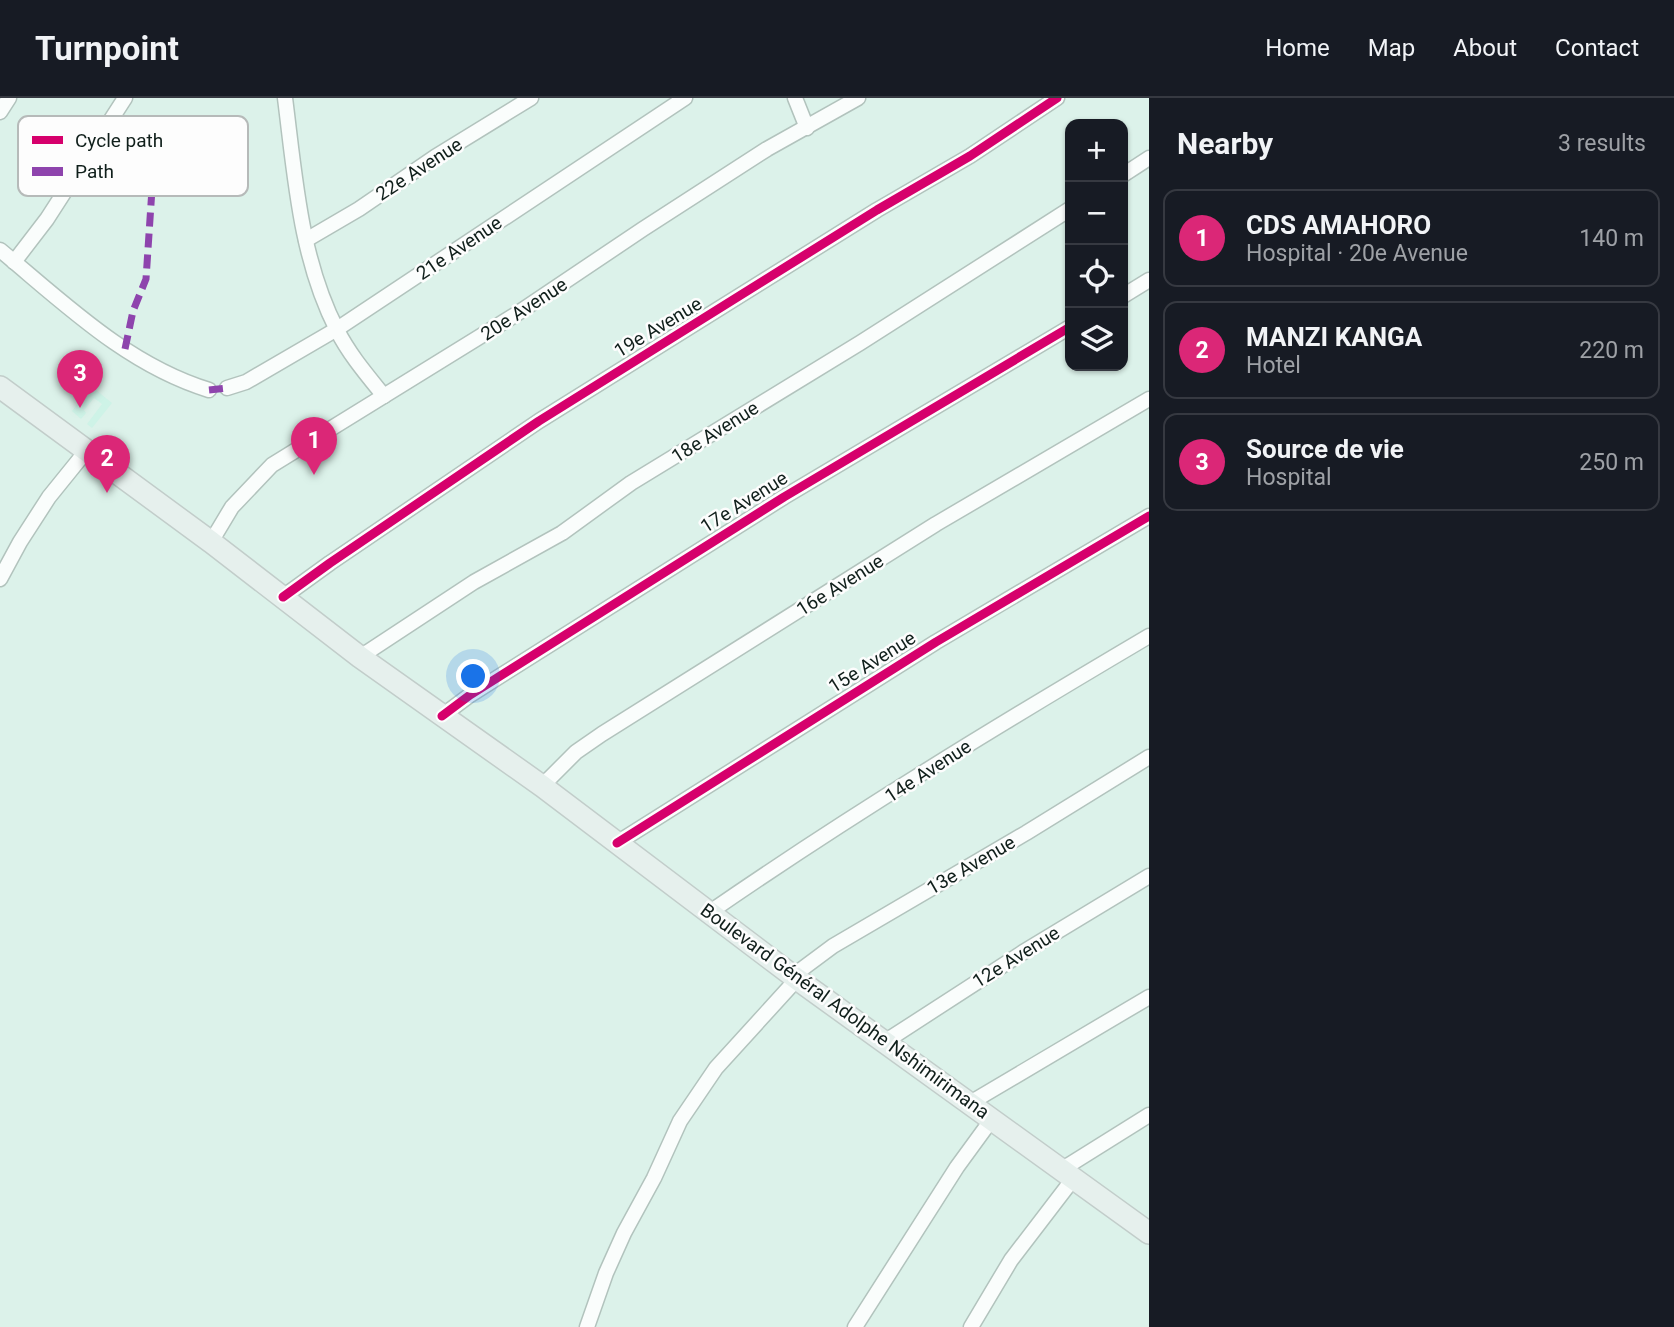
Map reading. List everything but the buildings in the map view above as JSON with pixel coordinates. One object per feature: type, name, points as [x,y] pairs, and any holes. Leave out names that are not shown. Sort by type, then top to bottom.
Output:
[{"type":"main road","name":"Boulevard Général Adolphe Nshimirimana","points":[[0,387],[212,542],[360,657],[542,786],[796,977],[1149,1233]]},
{"type":"street","points":[[0,112],[9,98]]},
{"type":"street","points":[[113,116],[125,98]]},
{"type":"street","points":[[285,98],[294,180],[306,240],[320,288],[337,329],[356,360],[384,396]]},
{"type":"street","name":"22e Avenue","points":[[306,240],[531,98]]},
{"type":"street","name":"21e Avenue","points":[[227,388],[246,382],[337,329],[685,98]]},
{"type":"street","points":[[795,98],[807,128]]},
{"type":"street","name":"20e Avenue","points":[[212,542],[232,507],[272,465],[515,315],[737,169],[858,98]]},
{"type":"street","name":"19e Avenue","points":[[283,597],[538,421],[877,210],[970,156],[1057,98]]},
{"type":"street","points":[[1128,172],[1149,158]]},
{"type":"street","points":[[14,262],[62,196]]},
{"type":"street","name":"18e Avenue","points":[[360,657],[474,582],[562,533],[631,483],[860,343],[1065,212]]},
{"type":"street","points":[[0,250],[71,312],[125,349],[173,376],[209,390]]},
{"type":"street","points":[[1128,293],[1149,280]]},
{"type":"street","name":"17e Avenue","points":[[442,716],[470,695],[784,497],[1065,330]]},
{"type":"street","name":"16e Avenue","points":[[542,786],[576,752],[602,734],[936,524],[1149,400]]},
{"type":"street","points":[[0,579],[49,497],[87,450]]},
{"type":"street","name":"15e Avenue","points":[[617,843],[652,818],[722,779],[936,642],[1149,516]]},
{"type":"street","name":"14e Avenue","points":[[710,912],[967,745],[1149,636]]},
{"type":"street","name":"13e Avenue","points":[[593,1325],[606,1273],[680,1121],[716,1068],[796,977],[833,946],[1149,757]]},
{"type":"street","name":"12e Avenue","points":[[886,1041],[1025,951],[1149,876]]},
{"type":"street","points":[[971,1103],[1149,997]]},
{"type":"street","points":[[971,1327],[1010,1260],[1067,1174],[1149,1115]]},
{"type":"street","points":[[855,1327],[957,1167],[992,1119]]},
{"type":"shaded area","points":[[91,386],[112,403],[92,428],[87,424],[102,404],[94,398],[84,410],[86,413],[81,419],[72,411]]},
{"type":"marked path","points":[[125,349],[133,311],[146,279],[152,196]]},
{"type":"marked path","points":[[209,390],[227,388]]},
{"type":"cycle path","points":[[283,597],[539,421],[877,210],[970,156],[1057,98]]},
{"type":"cycle path","points":[[442,716],[470,695],[784,497],[1065,330]]},
{"type":"cycle path","points":[[617,843],[936,642],[1149,516]]},
{"type":"place","name":"Source de vie","points":[[80,408]]},
{"type":"place","name":"CDS AMAHORO","points":[[314,475]]},
{"type":"place","name":"MANZI KANGA","points":[[107,493]]}]
